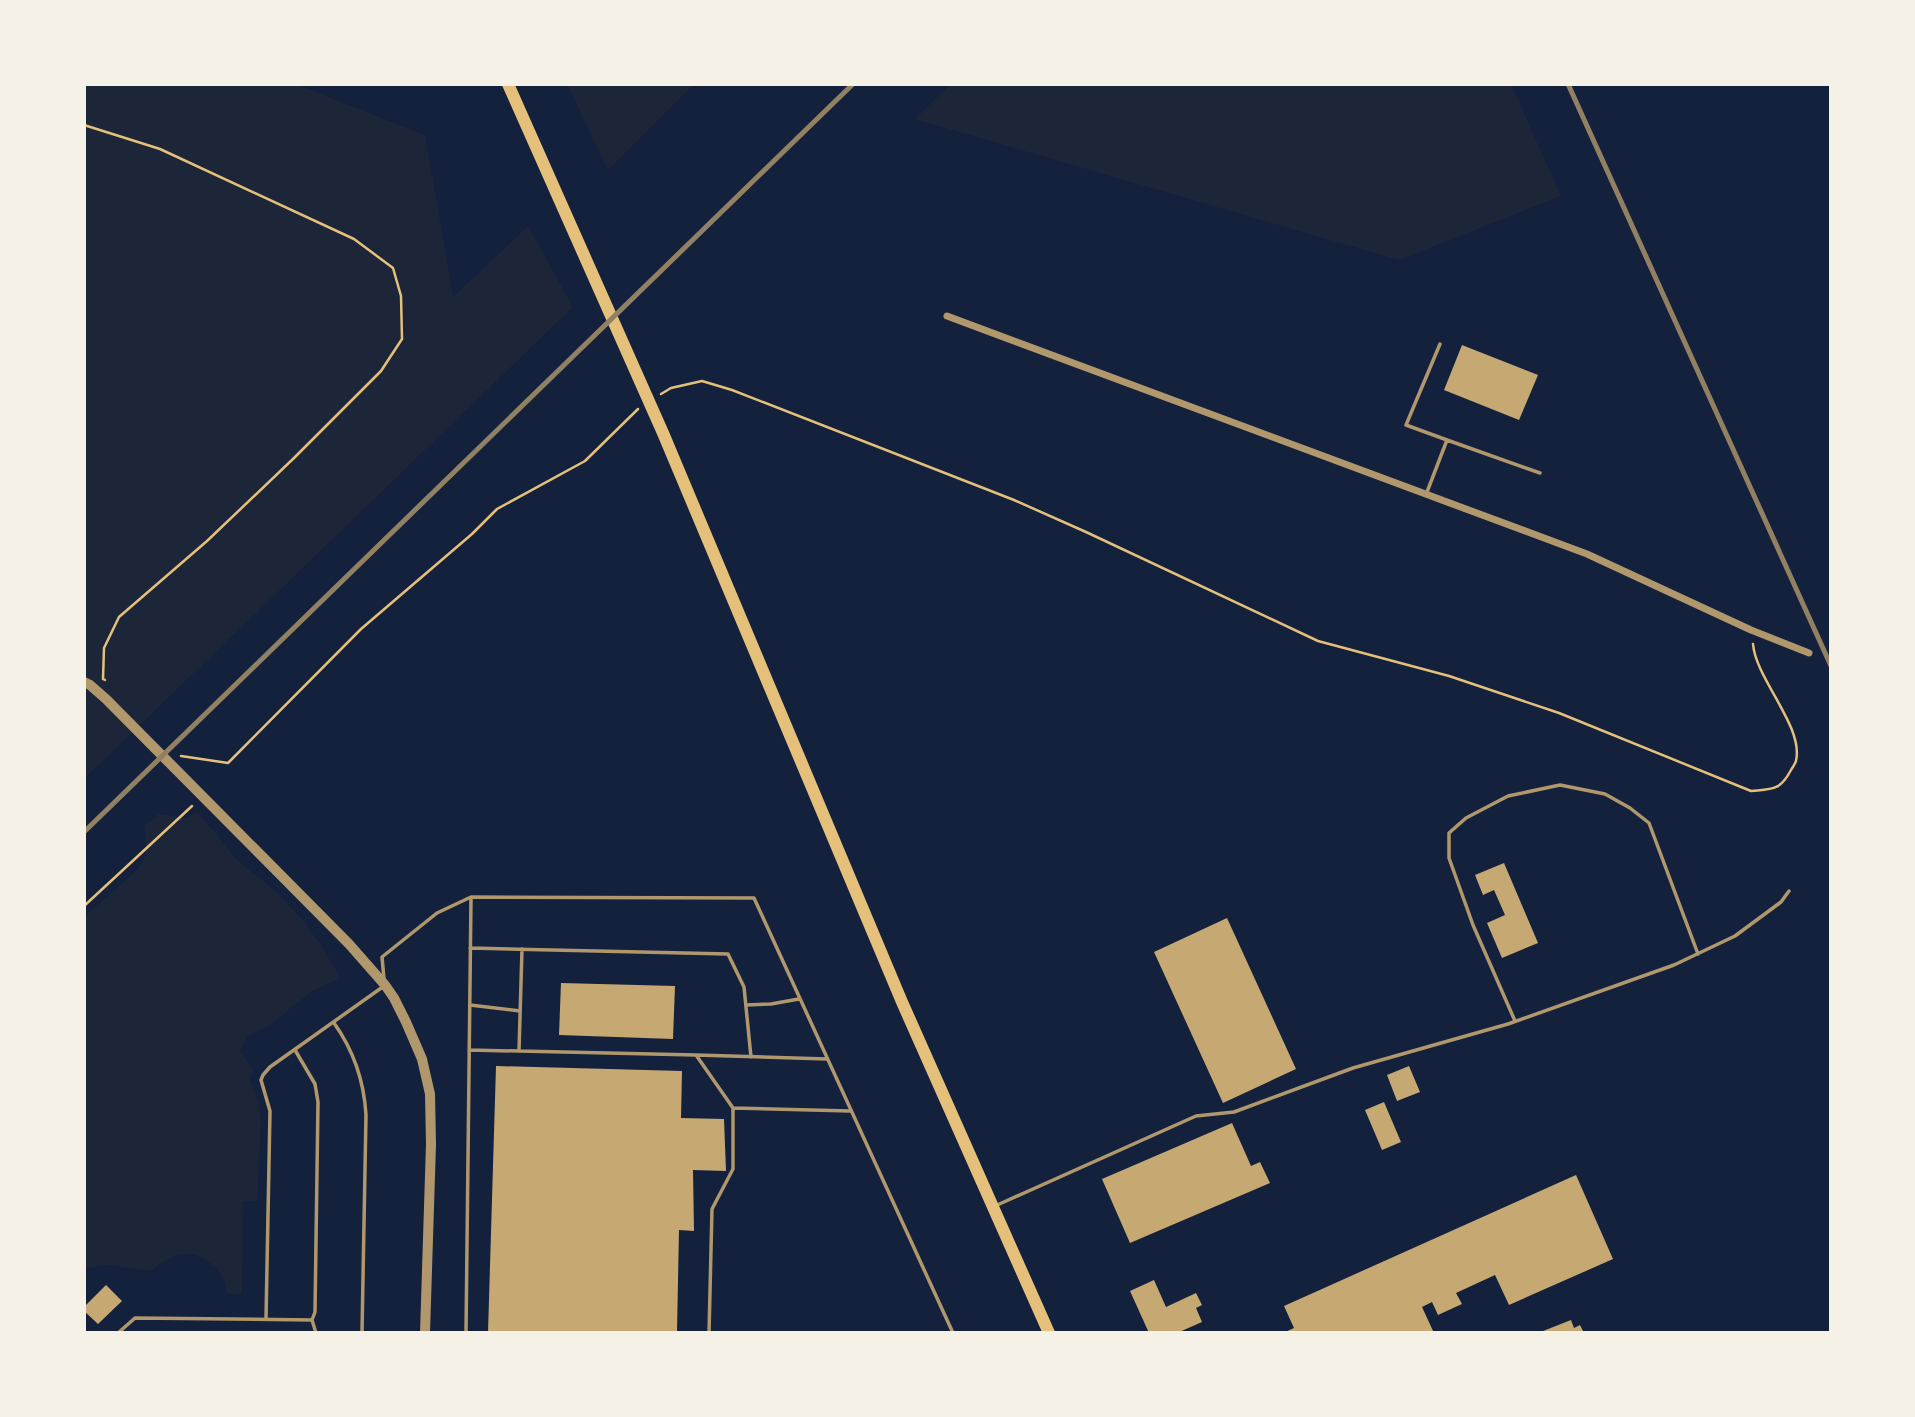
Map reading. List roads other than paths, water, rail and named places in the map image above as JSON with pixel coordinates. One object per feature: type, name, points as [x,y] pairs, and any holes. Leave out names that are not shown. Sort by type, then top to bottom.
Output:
[{"type":"highway","points":[[508,84],[663,433],[896,989],[1049,1333]]},
{"type":"street","points":[[947,316],[1587,554],[1751,630],[1810,653]]},
{"type":"street","points":[[84,682],[106,699],[349,944],[394,998],[422,1059],[430,1094],[425,1333]]},
{"type":"lane","points":[[1440,344],[1406,425],[1540,473]]},
{"type":"lane","points":[[1426,494],[1447,440]]},
{"type":"lane","points":[[1515,1021],[1473,925],[1449,858],[1449,833],[1465,818],[1508,796],[1560,785],[1605,794],[1649,823],[1698,954]]},
{"type":"lane","points":[[993,1206],[1196,1116],[1234,1112],[1353,1068],[1515,1021],[1674,965],[1735,936],[1781,902],[1789,891]]},
{"type":"lane","points":[[466,1333],[471,897]]},
{"type":"lane","points":[[266,1319],[270,1111],[261,1080],[270,1067],[385,985],[382,957],[437,913],[471,897],[754,898],[953,1333]]},
{"type":"lane","points":[[470,948],[728,954],[744,987],[751,1057]]},
{"type":"lane","points":[[519,1051],[522,949]]},
{"type":"lane","points":[[746,1005],[800,999]]},
{"type":"lane","points":[[470,1005],[520,1011]]},
{"type":"lane","points":[[334,1023],[357,1063],[365,1097],[362,1333]]},
{"type":"lane","points":[[295,1050],[310,1075],[318,1102],[315,1312],[312,1320],[316,1333]]},
{"type":"lane","points":[[469,1050],[827,1059]]},
{"type":"lane","points":[[696,1055],[733,1108],[733,1169],[712,1209],[709,1333]]},
{"type":"lane","points":[[733,1108],[851,1111]]},
{"type":"lane","points":[[118,1333],[135,1318],[312,1320]]},
{"type":"railway","points":[[84,832],[853,84]]},
{"type":"railway","points":[[1568,84],[1831,666]]}]
